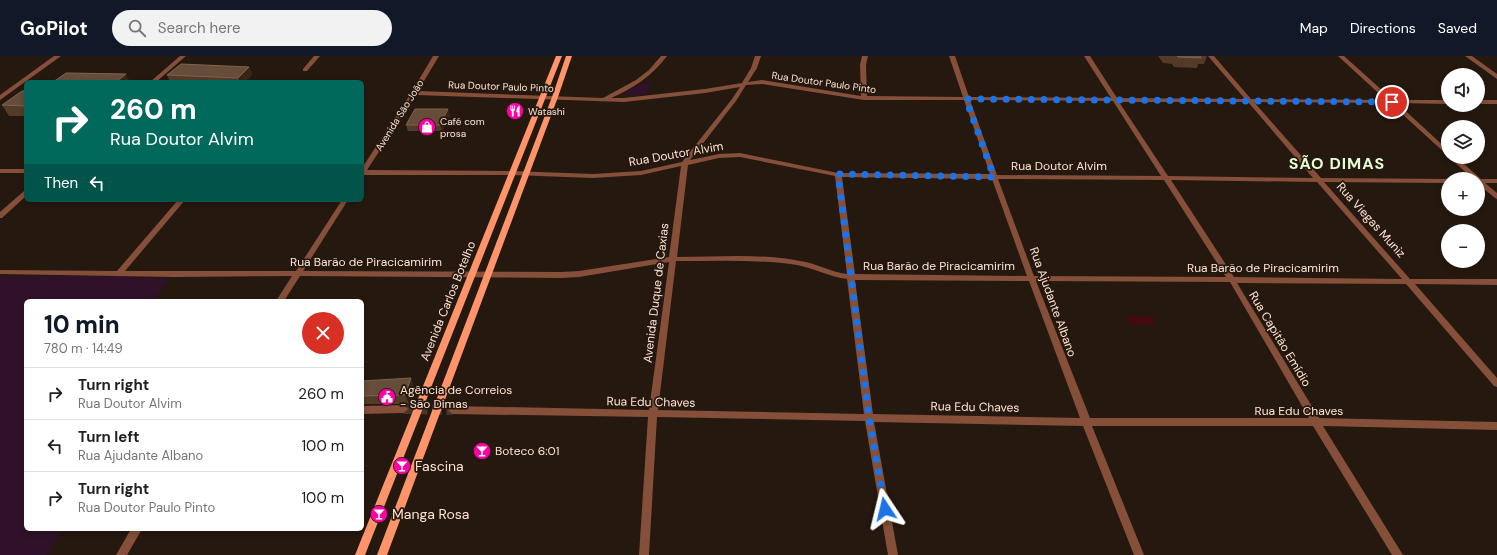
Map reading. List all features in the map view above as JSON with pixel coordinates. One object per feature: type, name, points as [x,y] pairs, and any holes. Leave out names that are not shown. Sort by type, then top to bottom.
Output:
[{"type":"main road","name":"Avenida Carlos Botelho","points":[[360,555],[559,56]]},
{"type":"main road","points":[[382,555],[527,173],[569,56]]},
{"type":"street","points":[[25,80],[58,56]]},
{"type":"street","points":[[155,80],[183,56]]},
{"type":"street","points":[[305,70],[317,56]]},
{"type":"street","name":"Avenida São João","points":[[364,169],[414,93],[436,56]]},
{"type":"street","points":[[602,99],[641,80],[654,70],[664,56]]},
{"type":"street","points":[[685,163],[722,116],[744,84],[754,68],[758,56]]},
{"type":"street","points":[[864,98],[863,65],[865,56]]},
{"type":"street","name":"Rua Ajudante Albano","points":[[952,56],[994,177],[1085,422],[1139,555]]},
{"type":"street","name":"Rua Capitão Emídio","points":[[1086,56],[1232,280],[1316,422],[1398,555]]},
{"type":"street","name":"Rua Viegas Muniz","points":[[1211,56],[1318,179],[1410,281],[1497,384]]},
{"type":"street","points":[[1341,56],[1441,147]]},
{"type":"street","points":[[1468,56],[1497,77]]},
{"type":"street","points":[[0,98],[24,81]]},
{"type":"street","name":"Rua Doutor Paulo Pinto","points":[[414,93],[544,96],[624,100],[705,91],[762,82],[864,98],[1441,102]]},
{"type":"street","points":[[1485,102],[1497,102]]},
{"type":"street","name":"Rua Doutor Alvim","points":[[364,172],[527,173],[593,176],[641,172],[719,156],[740,155],[838,174],[994,177],[1441,181]]},
{"type":"street","name":"Avenida Duque de Caxias","points":[[644,555],[653,414],[685,163]]},
{"type":"street","points":[[1460,164],[1469,172]]},
{"type":"street","points":[[0,170],[24,171]]},
{"type":"street","points":[[838,174],[869,417],[893,555]]},
{"type":"street","points":[[1485,180],[1497,181]]},
{"type":"street","points":[[1485,186],[1497,197]]},
{"type":"street","points":[[0,216],[24,194]]},
{"type":"street","points":[[119,273],[180,202]]},
{"type":"street","points":[[281,299],[344,202]]},
{"type":"street","name":"Rua Barão de Piracicamirim","points":[[0,272],[579,274],[672,258],[768,259],[800,263],[836,275],[852,277],[1497,282]]},
{"type":"street","points":[[364,410],[403,409]]},
{"type":"street","name":"Rua Edu Chaves","points":[[452,410],[1085,422],[1316,422],[1497,426]]},
{"type":"street","points":[[120,555],[136,531]]},
{"type":"shaded area","points":[[652,80],[646,95],[624,95],[633,87]]},
{"type":"shaded area","points":[[0,276],[125,276],[169,279],[154,299],[24,299],[24,531],[62,531],[47,555],[0,555]]},
{"type":"shaded area","points":[[1126,316],[1152,316],[1156,325],[1130,325]]},
{"type":"building","points":[[1177,56],[1200,56],[1201,58],[1178,57]]},
{"type":"building","points":[[181,64],[249,67],[238,78],[167,75]]},
{"type":"building","points":[[66,73],[126,74],[118,80],[56,80]]},
{"type":"building","points":[[22,91],[24,91],[24,106],[2,105]]},
{"type":"building","points":[[415,109],[448,109],[440,125],[406,125]]},
{"type":"building","points":[[411,378],[405,395],[364,396],[364,381]]},
{"type":"tunnel","points":[[403,409],[453,410]]},
{"type":"place","name":"Watashi","points":[[515,111]]},
{"type":"place","name":"Café com prosa","points":[[427,127]]},
{"type":"place","name":"Agência de Correios - São Dimas","points":[[387,397]]},
{"type":"place","name":"Boteco 6:01","points":[[482,451]]},
{"type":"place","name":"Fascina","points":[[402,466]]},
{"type":"place","name":"Manga Rosa","points":[[379,514]]},
{"type":"district","name":"SÃO DIMAS","points":[[1337,163]]},
{"type":"route","points":[[885,509],[869,417],[838,174],[994,177],[966,99],[1392,102]]}]
